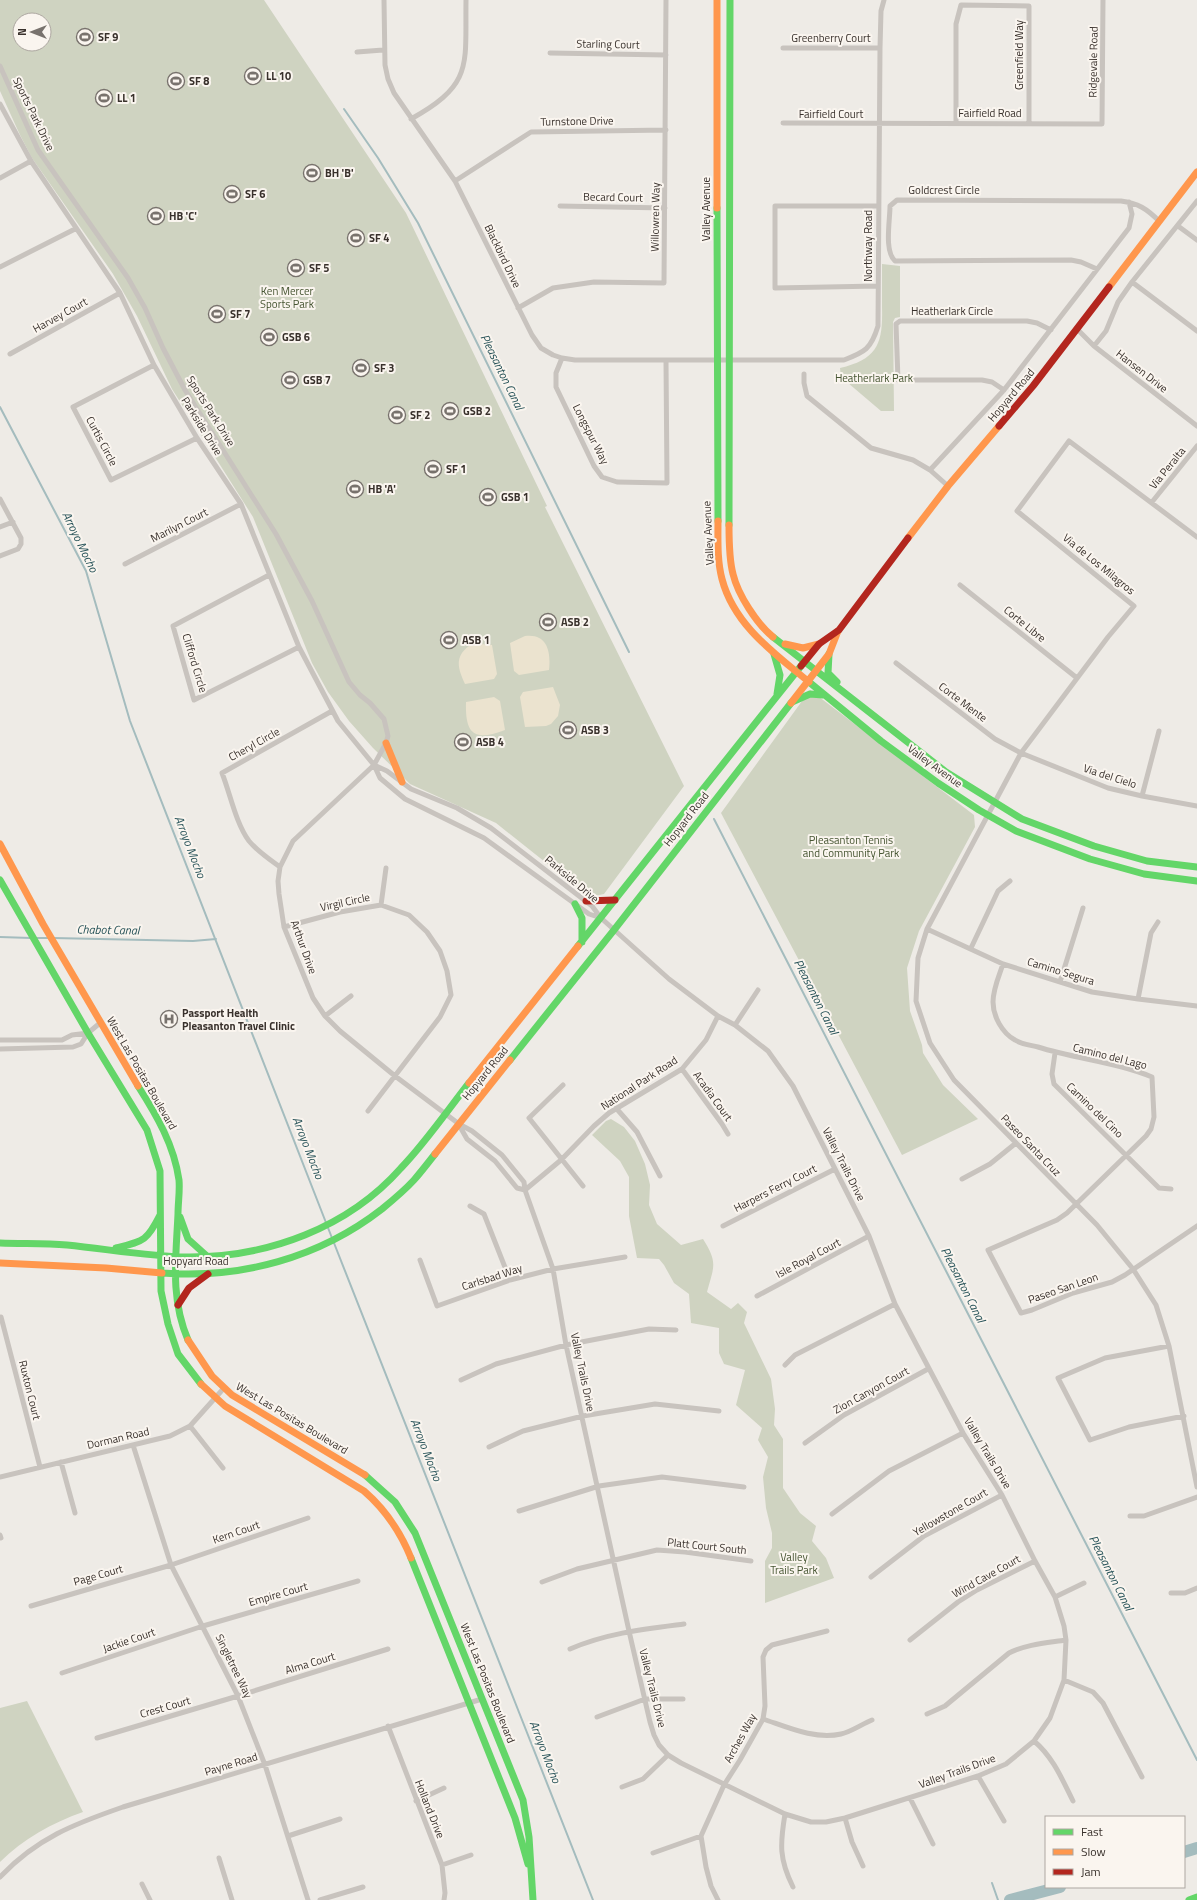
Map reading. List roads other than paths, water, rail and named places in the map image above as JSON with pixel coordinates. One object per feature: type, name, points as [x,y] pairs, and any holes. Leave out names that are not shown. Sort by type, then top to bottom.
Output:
[{"type":"main road","name":"Valley Avenue","points":[[718,0],[717,536],[721,572],[728,596],[739,617],[760,642],[824,695],[938,783],[988,816],[1016,831],[1090,859],[1144,874],[1197,881]]},
{"type":"main road","name":"Valley Avenue","points":[[730,0],[730,542],[733,574],[748,607],[766,631],[842,692],[946,772],[1022,819],[1094,846],[1147,861],[1197,867]]},
{"type":"main road","name":"Hopyard Road","points":[[0,1243],[64,1245],[177,1256],[208,1257],[227,1255],[270,1247],[310,1234],[350,1212],[368,1199],[401,1169],[777,695],[820,644],[838,630],[948,486],[1033,386],[1197,172]]},
{"type":"main road","name":"Hopyard Road","points":[[0,1263],[68,1265],[208,1274],[244,1271],[316,1250],[357,1228],[395,1200],[413,1181],[614,930],[790,703],[808,682],[829,654],[838,630]]},
{"type":"main road","points":[[782,644],[803,648],[820,644]]},
{"type":"main road","points":[[774,654],[780,668],[777,695]]},
{"type":"main road","points":[[829,654],[828,673],[839,684],[842,692]]},
{"type":"main road","points":[[790,703],[810,694],[824,695]]},
{"type":"main road","points":[[386,743],[402,782]]},
{"type":"main road","name":"West Las Positas Boulevard","points":[[0,844],[14,873],[56,947],[100,1024],[155,1113],[168,1138],[175,1157],[179,1182],[176,1289],[182,1325],[190,1344],[212,1376],[224,1388],[368,1477],[383,1489],[396,1503],[415,1533],[526,1811],[530,1834],[533,1900]]},
{"type":"main road","name":"West Las Positas Boulevard","points":[[0,880],[88,1033],[147,1130],[160,1170],[160,1254],[162,1297],[168,1324],[178,1354],[192,1374],[215,1398],[225,1406],[356,1485],[384,1509],[403,1538],[470,1703],[516,1818],[531,1876]]},
{"type":"main road","points":[[586,901],[615,900]]},
{"type":"main road","points":[[575,904],[582,918],[581,942]]},
{"type":"main road","points":[[179,1211],[188,1239],[208,1257]]},
{"type":"main road","points":[[109,1249],[143,1241],[148,1238],[161,1213]]},
{"type":"main road","points":[[178,1306],[189,1288],[208,1274]]},
{"type":"main road","points":[[1189,1900],[1197,1897]]},
{"type":"street","name":"Blackbird Drive","points":[[384,0],[383,50],[388,79],[411,119],[455,181],[518,308],[532,335],[541,348],[562,358],[576,360],[729,361]]},
{"type":"street","points":[[411,119],[441,101],[451,92],[458,81],[463,70],[465,57],[466,0]]},
{"type":"street","name":"Willowren Way","points":[[518,308],[553,288],[594,282],[664,283],[666,0]]},
{"type":"street","name":"Northway Road","points":[[729,361],[844,360],[860,354],[873,342],[878,326],[877,206],[881,11],[884,0]]},
{"type":"street","name":"Ridgevale Road","points":[[1102,124],[1103,0]]},
{"type":"street","name":"Greenfield Way","points":[[956,123],[956,24],[961,5],[1029,6],[1029,123]]},
{"type":"street","name":"Greenberry Court","points":[[783,48],[880,48]]},
{"type":"street","points":[[357,52],[383,50]]},
{"type":"street","name":"Starling Court","points":[[550,53],[666,55]]},
{"type":"street","name":"Sports Park Drive","points":[[0,66],[38,150],[128,278],[145,308],[163,348],[185,390],[276,534],[312,601],[349,682],[360,695],[381,714],[387,728],[388,736],[386,743]]},
{"type":"street","name":"Parkside Drive","points":[[0,104],[31,161],[75,229],[120,293],[154,365],[197,438],[241,504],[299,647],[332,711],[374,765],[380,778],[405,798],[484,838],[589,914],[601,918]]},
{"type":"street","name":"Fairfield Court","points":[[783,123],[879,124]]},
{"type":"street","name":"Fairfield Road","points":[[879,124],[1102,124]]},
{"type":"street","name":"Turnstone Drive","points":[[455,181],[531,132],[666,130]]},
{"type":"street","points":[[0,178],[31,161]]},
{"type":"street","name":"Goldcrest Circle","points":[[1097,269],[1081,262],[1071,260],[895,261],[891,257],[889,250],[890,206],[897,200],[1129,202],[1147,209],[1159,221]]},
{"type":"street","points":[[1094,346],[1106,331],[1118,302],[1132,282],[1197,201]]},
{"type":"street","name":"Hopyard Road","points":[[930,470],[1004,390],[1129,228],[1132,214],[1129,202]]},
{"type":"street","name":"Becard Court","points":[[560,206],[665,208]]},
{"type":"street","points":[[877,206],[775,206],[775,288],[878,286]]},
{"type":"street","points":[[1178,226],[1197,240]]},
{"type":"street","points":[[0,266],[75,229]]},
{"type":"street","points":[[1132,282],[1197,331]]},
{"type":"street","name":"Harvey Court","points":[[10,354],[120,293]]},
{"type":"street","name":"Heatherlark Circle","points":[[1004,390],[992,382],[982,380],[898,380],[896,324],[900,321],[1027,321],[1037,323],[1051,330]]},
{"type":"street","name":"Hansen Drive","points":[[1076,329],[1094,346],[1197,426]]},
{"type":"street","name":"Longspur Way","points":[[562,358],[556,373],[556,387],[594,466],[602,477],[617,482],[667,483],[666,361]]},
{"type":"street","name":"Curtis Circle","points":[[154,365],[73,407],[111,480],[197,438]]},
{"type":"street","points":[[804,374],[804,383],[807,396],[871,448],[914,460],[930,470],[948,486]]},
{"type":"street","name":"Via de Los Milagros","points":[[988,816],[1021,753],[1077,678],[1134,606],[1017,511],[1069,441],[1152,502]]},
{"type":"street","name":"Via Peralta","points":[[1152,502],[1197,446]]},
{"type":"street","points":[[0,499],[21,538],[21,544],[18,549],[0,556]]},
{"type":"street","points":[[1152,502],[1197,537]]},
{"type":"street","name":"Marilyn Court","points":[[125,564],[241,504]]},
{"type":"street","points":[[0,528],[13,522]]},
{"type":"street","name":"Clifford Circle","points":[[269,575],[173,626],[194,700],[299,647]]},
{"type":"street","name":"Corte Libre","points":[[960,585],[1077,678]]},
{"type":"street","name":"Corte Mente","points":[[896,664],[995,739],[1021,753]]},
{"type":"street","name":"Cheryl Circle","points":[[280,867],[260,853],[249,841],[239,821],[222,772],[332,711]]},
{"type":"street","points":[[1142,796],[1159,731]]},
{"type":"street","points":[[374,765],[386,743]]},
{"type":"street","name":"Via del Cielo","points":[[1021,753],[1108,788],[1197,806]]},
{"type":"street","name":"Parkside Drive","points":[[374,765],[387,771],[411,789],[457,808],[492,828],[586,901],[601,918]]},
{"type":"street","name":"Arthur Drive","points":[[374,765],[293,840],[280,867],[278,881],[284,927],[313,998],[325,1016],[340,1031],[395,1076],[445,1113]]},
{"type":"street","name":"Paseo Santa Cruz","points":[[988,816],[927,929],[918,958],[916,1001],[930,1043],[954,1080],[1097,1225],[1133,1269],[1156,1305],[1169,1346],[1197,1487]]},
{"type":"street","points":[[381,905],[386,868]]},
{"type":"street","points":[[971,948],[998,891],[1010,881]]},
{"type":"street","name":"Virgil Circle","points":[[284,927],[340,912],[381,905],[409,915],[427,932],[440,951],[447,971],[451,995],[440,1017],[368,1110]]},
{"type":"street","points":[[1060,982],[1083,908]]},
{"type":"street","name":"Valley Trails Drive","points":[[445,1113],[459,1124],[472,1131],[502,1155],[524,1182],[525,1190],[553,1270],[566,1345],[583,1416],[629,1631],[654,1735],[668,1755],[698,1773],[785,1814],[811,1822],[826,1822],[845,1818],[978,1776],[1006,1764],[1034,1741],[1050,1718],[1064,1680],[1066,1640],[1056,1597],[1035,1561],[1002,1495],[963,1433],[928,1369],[895,1304],[869,1236],[793,1086],[780,1064],[768,1051],[735,1025],[718,1016],[669,979],[601,918]]},
{"type":"street","points":[[1138,999],[1151,933],[1158,922]]},
{"type":"street","name":"Camino Segura","points":[[927,929],[1003,964],[1092,992],[1197,1006]]},
{"type":"street","name":"Camino del Lago","points":[[1003,964],[993,996],[993,1003],[996,1020],[1004,1031],[1014,1040],[1055,1052],[1137,1071],[1152,1077],[1154,1117],[1151,1129],[1127,1156],[1075,1204]]},
{"type":"street","points":[[735,1025],[758,990]]},
{"type":"street","points":[[325,1016],[351,996]]},
{"type":"street","name":"National Park Road","points":[[525,1190],[561,1160],[594,1126],[616,1108],[682,1069],[706,1040],[718,1016]]},
{"type":"street","points":[[0,1049],[73,1047],[80,1044],[88,1033],[100,1024]]},
{"type":"street","points":[[0,1040],[62,1040],[72,1035],[88,1033]]},
{"type":"street","name":"Camino del Cino","points":[[1055,1052],[1052,1074],[1054,1084],[1159,1188],[1171,1189]]},
{"type":"street","name":"Acadia Court","points":[[682,1069],[728,1134]]},
{"type":"street","points":[[563,1085],[529,1118],[583,1186]]},
{"type":"street","points":[[616,1108],[637,1132],[660,1176]]},
{"type":"street","name":"Valley Trails Drive","points":[[459,1124],[467,1138],[495,1162],[517,1188],[525,1190]]},
{"type":"street","points":[[962,1179],[990,1164],[1016,1143]]},
{"type":"street","name":"Harpers Ferry Court","points":[[723,1226],[836,1169]]},
{"type":"street","name":"Paseo San Leon","points":[[1075,1204],[1057,1220],[988,1250],[1020,1313],[1032,1310],[1073,1293],[1112,1282],[1133,1269]]},
{"type":"street","points":[[470,1206],[484,1214],[510,1280]]},
{"type":"street","points":[[1133,1269],[1196,1229]]},
{"type":"street","name":"Isle Royal Court","points":[[757,1296],[869,1236]]},
{"type":"street","name":"Carlsbad Way","points":[[420,1260],[437,1306],[510,1280],[553,1270],[625,1257]]},
{"type":"street","points":[[785,1365],[795,1355],[895,1304]]},
{"type":"street","name":"Ruxton Court","points":[[2,1317],[40,1467]]},
{"type":"street","points":[[461,1380],[496,1364],[566,1345],[649,1329],[676,1330]]},
{"type":"street","points":[[1169,1346],[1105,1358],[1058,1378],[1090,1440],[1129,1427],[1184,1416]]},
{"type":"street","name":"Zion Canyon Court","points":[[805,1443],[844,1414],[928,1369]]},
{"type":"street","name":"Dorman Road","points":[[0,1477],[170,1436],[190,1426],[224,1388]]},
{"type":"street","points":[[488,1447],[523,1431],[583,1416],[655,1404],[719,1411]]},
{"type":"street","points":[[190,1426],[223,1468]]},
{"type":"street","points":[[832,1514],[889,1471],[963,1433]]},
{"type":"street","name":"Singletree Way","points":[[133,1445],[171,1564],[238,1696],[265,1765],[308,1900]]},
{"type":"street","points":[[61,1462],[75,1513]]},
{"type":"street","points":[[519,1511],[598,1486],[662,1476],[744,1487]]},
{"type":"street","name":"Yellowstone Court","points":[[871,1577],[924,1536],[1002,1495]]},
{"type":"street","points":[[1130,1516],[1144,1516],[1197,1497]]},
{"type":"street","name":"Kern Court","points":[[171,1564],[308,1518]]},
{"type":"street","name":"Platt Court South","points":[[542,1582],[577,1569],[657,1550],[685,1552],[751,1561]]},
{"type":"street","name":"Wind Cave Court","points":[[910,1640],[958,1602],[977,1590],[1035,1561]]},
{"type":"street","name":"Page Court","points":[[31,1606],[171,1564]]},
{"type":"street","name":"Empire Court","points":[[203,1626],[358,1581]]},
{"type":"street","points":[[1056,1597],[1084,1583]]},
{"type":"street","points":[[1171,1593],[1185,1593],[1197,1588]]},
{"type":"street","points":[[570,1649],[585,1643],[629,1631],[684,1624]]},
{"type":"street","name":"Jackie Court","points":[[62,1673],[203,1626]]},
{"type":"street","name":"Arches Way","points":[[701,1836],[724,1785],[763,1719],[765,1706],[763,1658],[766,1650],[772,1645],[827,1631]]},
{"type":"street","points":[[927,1714],[945,1706],[1009,1654],[1020,1648],[1066,1640]]},
{"type":"street","name":"Alma Court","points":[[238,1696],[388,1649]]},
{"type":"street","points":[[1064,1680],[1093,1692],[1103,1703],[1142,1777]]},
{"type":"street","name":"Crest Court","points":[[97,1738],[238,1696]]},
{"type":"street","points":[[597,1717],[645,1699],[683,1698]]},
{"type":"street","name":"Payne Road","points":[[0,1877],[36,1845],[59,1831],[123,1807],[265,1765],[388,1726],[482,1699]]},
{"type":"street","points":[[763,1719],[801,1732],[823,1736],[842,1734],[872,1720]]},
{"type":"street","name":"Holland Drive","points":[[388,1726],[442,1865],[445,1892],[444,1900]]},
{"type":"street","points":[[1034,1741],[1045,1750],[1052,1760],[1073,1801]]},
{"type":"street","points":[[622,1787],[642,1779],[668,1755]]},
{"type":"street","points":[[978,1776],[1004,1821]]},
{"type":"street","points":[[416,1801],[444,1788]]},
{"type":"street","points":[[910,1798],[933,1844]]},
{"type":"street","points":[[785,1814],[780,1841],[782,1859],[793,1887]]},
{"type":"street","points":[[845,1818],[852,1842],[864,1866]]},
{"type":"street","points":[[288,1836],[340,1819]]},
{"type":"street","points":[[653,1853],[701,1836],[711,1886],[718,1900]]},
{"type":"street","points":[[442,1865],[471,1855]]},
{"type":"street","points":[[219,1858],[232,1900]]},
{"type":"street","points":[[142,1884],[150,1900]]},
{"type":"street","points":[[320,1900],[363,1887]]},
{"type":"waterway","name":"Pleasanton Canal","points":[[344,109],[378,158],[418,223],[629,652]]},
{"type":"waterway","name":"Arroyo Mocho","points":[[0,407],[86,571],[130,721],[332,1238]]},
{"type":"waterway","name":"Pleasanton Canal","points":[[714,819],[1197,1760]]},
{"type":"waterway","name":"Chabot Canal","points":[[0,937],[31,938]]},
{"type":"waterway","name":"Chabot Canal","points":[[35,938],[49,938]]},
{"type":"waterway","name":"Chabot Canal","points":[[53,938],[193,941],[216,939]]},
{"type":"waterway","name":"Arroyo Mocho","points":[[334,1243],[593,1900]]},
{"type":"waterway","points":[[1185,1852],[1197,1848]]},
{"type":"waterway","points":[[992,1883],[998,1900]]},
{"type":"waterway","points":[[1010,1900],[1056,1888]]},
{"type":"place","name":"SF 9","points":[[85,37]]},
{"type":"place","name":"LL 10","points":[[253,76]]},
{"type":"place","name":"SF 8","points":[[176,81]]},
{"type":"place","name":"LL 1","points":[[104,98]]},
{"type":"place","name":"BH 'B'","points":[[312,173]]},
{"type":"place","name":"SF 6","points":[[232,194]]},
{"type":"place","name":"HB 'C'","points":[[156,216]]},
{"type":"place","name":"SF 4","points":[[356,238]]},
{"type":"place","name":"SF 5","points":[[296,268]]},
{"type":"place","name":"SF 7","points":[[217,314]]},
{"type":"place","name":"GSB 6","points":[[269,337]]},
{"type":"place","name":"SF 3","points":[[361,368]]},
{"type":"place","name":"GSB 7","points":[[290,380]]},
{"type":"place","name":"GSB 2","points":[[450,411]]},
{"type":"place","name":"SF 2","points":[[397,415]]},
{"type":"place","name":"SF 1","points":[[433,469]]},
{"type":"place","name":"HB 'A'","points":[[355,489]]},
{"type":"place","name":"GSB 1","points":[[488,497]]},
{"type":"place","name":"ASB 2","points":[[548,622]]},
{"type":"place","name":"ASB 1","points":[[449,640]]},
{"type":"place","name":"ASB 3","points":[[568,730]]},
{"type":"place","name":"ASB 4","points":[[463,742]]},
{"type":"place","name":"Passport Health Pleasanton Travel Clinic","points":[[169,1019]]},
{"type":"park label","name":"Ken Mercer Sports Park","points":[[287,297]]},
{"type":"park label","name":"Heatherlark Park","points":[[874,378]]},
{"type":"park label","name":"Pleasanton Tennis and Community Park","points":[[851,846]]},
{"type":"park label","name":"Valley Trails Park","points":[[794,1563]]}]
